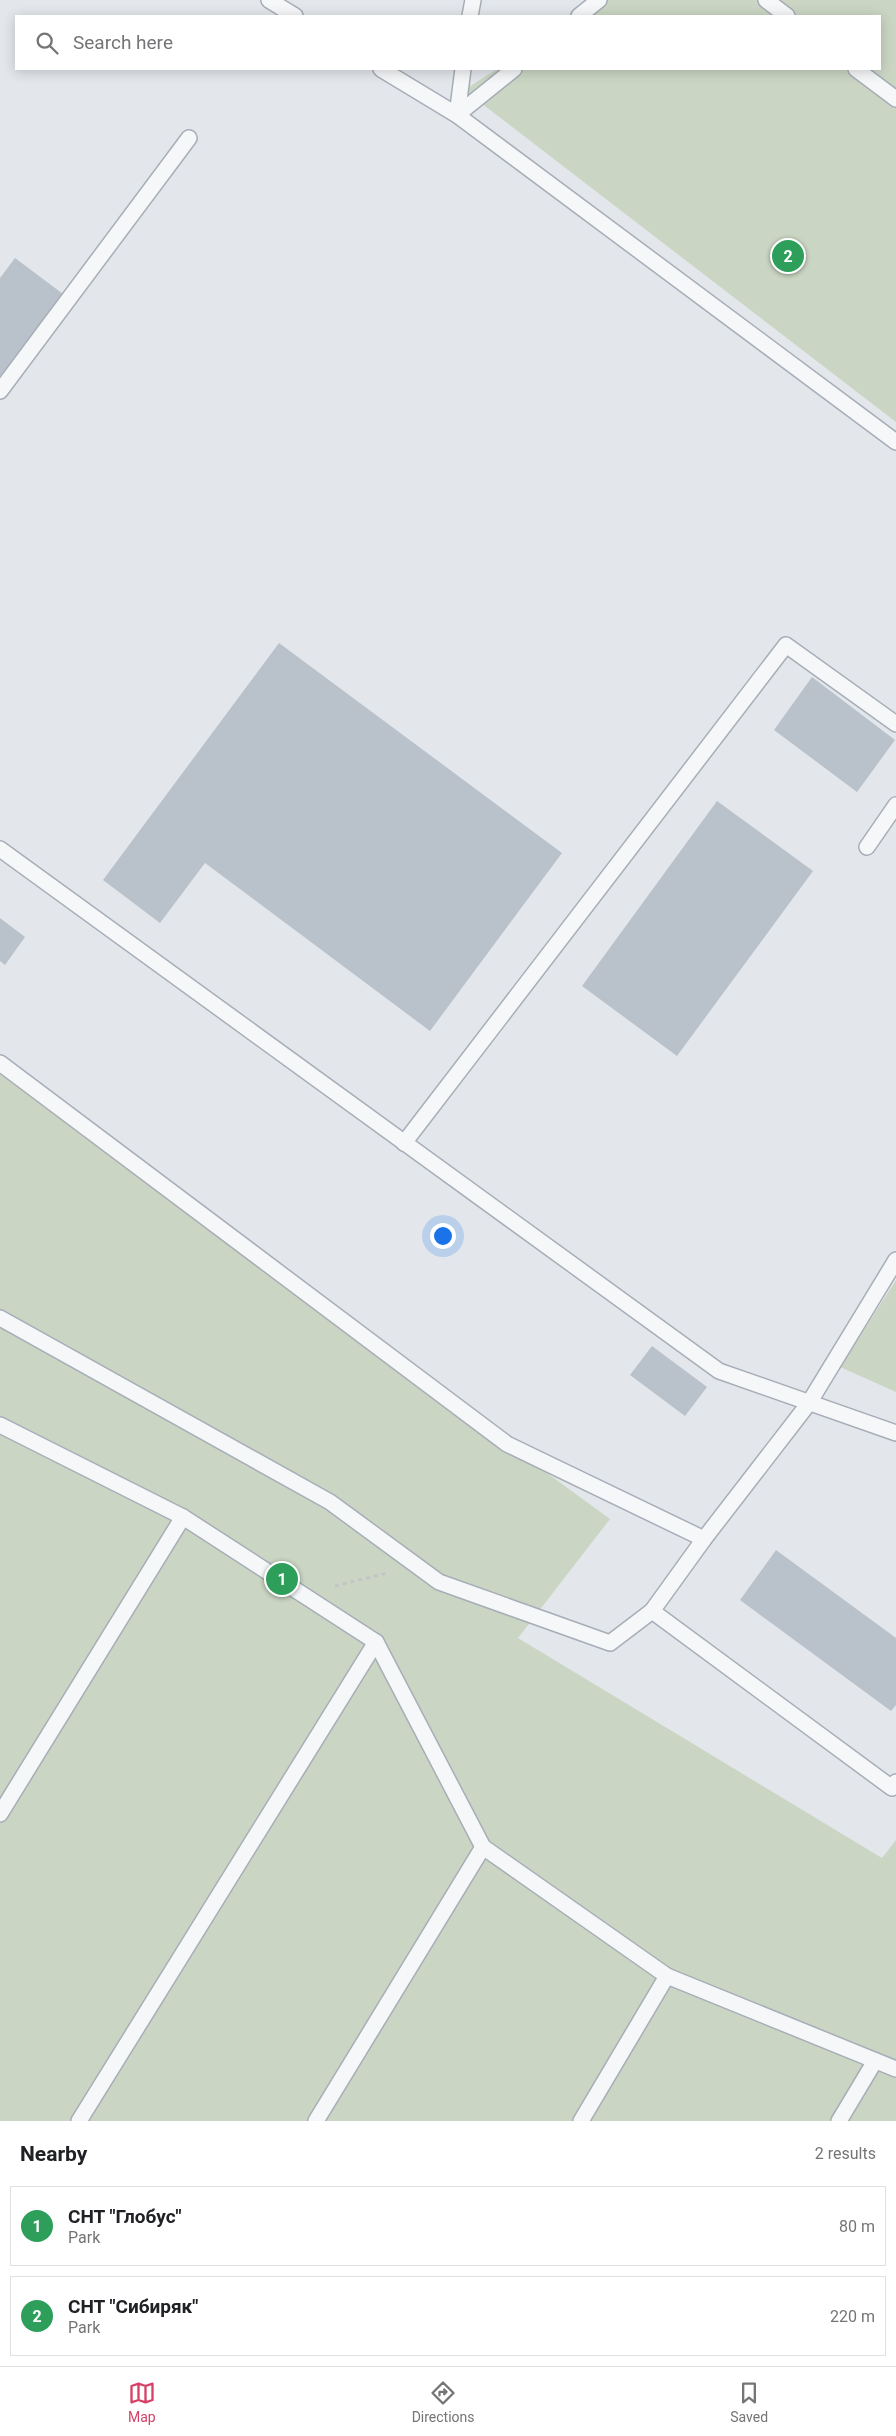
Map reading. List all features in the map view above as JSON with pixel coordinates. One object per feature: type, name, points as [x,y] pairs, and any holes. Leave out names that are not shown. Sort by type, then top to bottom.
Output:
[{"type":"lane","points":[[268,0],[293,15]]},
{"type":"lane","points":[[470,15],[473,0]]},
{"type":"lane","points":[[580,15],[599,0]]},
{"type":"lane","points":[[766,0],[786,15]]},
{"type":"lane","points":[[383,70],[457,115],[896,442]]},
{"type":"lane","points":[[457,115],[463,70]]},
{"type":"lane","points":[[457,115],[513,70]]},
{"type":"lane","points":[[857,70],[896,99]]},
{"type":"lane","points":[[0,391],[189,138]]},
{"type":"lane","points":[[404,1143],[786,645],[896,724]]},
{"type":"lane","points":[[867,847],[896,805]]},
{"type":"lane","points":[[0,850],[719,1371],[896,1434]]},
{"type":"lane","points":[[0,1063],[507,1444],[704,1539]]},
{"type":"lane","points":[[0,1318],[330,1502],[439,1582],[610,1643],[652,1611],[704,1539],[810,1403],[896,1260]]},
{"type":"lane","points":[[0,1425],[184,1517],[376,1642],[483,1847],[667,1976],[896,2069]]},
{"type":"lane","points":[[0,1814],[184,1517]]},
{"type":"lane","points":[[652,1611],[892,1788],[896,1782]]},
{"type":"lane","points":[[79,2121],[376,1642]]},
{"type":"lane","points":[[316,2121],[483,1847]]},
{"type":"lane","points":[[581,2121],[667,1976]]},
{"type":"lane","points":[[839,2121],[874,2061]]},
{"type":"path","points":[[303,1595],[416,1566]]},
{"type":"green space","points":[[601,0],[896,0],[896,422],[464,90],[495,70],[881,70],[881,15],[578,15]]},
{"type":"green space","points":[[0,1073],[610,1519],[518,1638],[882,1858],[896,1840],[896,2121],[0,2121]]},
{"type":"green space","points":[[896,1280],[896,1392],[840,1367]]},
{"type":"building","points":[[15,258],[67,297],[0,387],[0,278]]},
{"type":"building","points":[[279,643],[562,853],[430,1031],[205,863],[160,923],[103,880]]},
{"type":"building","points":[[812,677],[895,740],[857,792],[774,730]]},
{"type":"building","points":[[717,801],[813,871],[677,1056],[582,986]]},
{"type":"building","points":[[0,918],[25,937],[5,965],[0,961]]},
{"type":"building","points":[[652,1346],[707,1387],[685,1416],[630,1375]]},
{"type":"building","points":[[776,1550],[896,1638],[896,1705],[891,1711],[740,1600]]},
{"type":"place","name":"СНТ \"Сибиряк\"","points":[[788,256]]},
{"type":"place","name":"СНТ \"Глобус\"","points":[[282,1579]]}]
